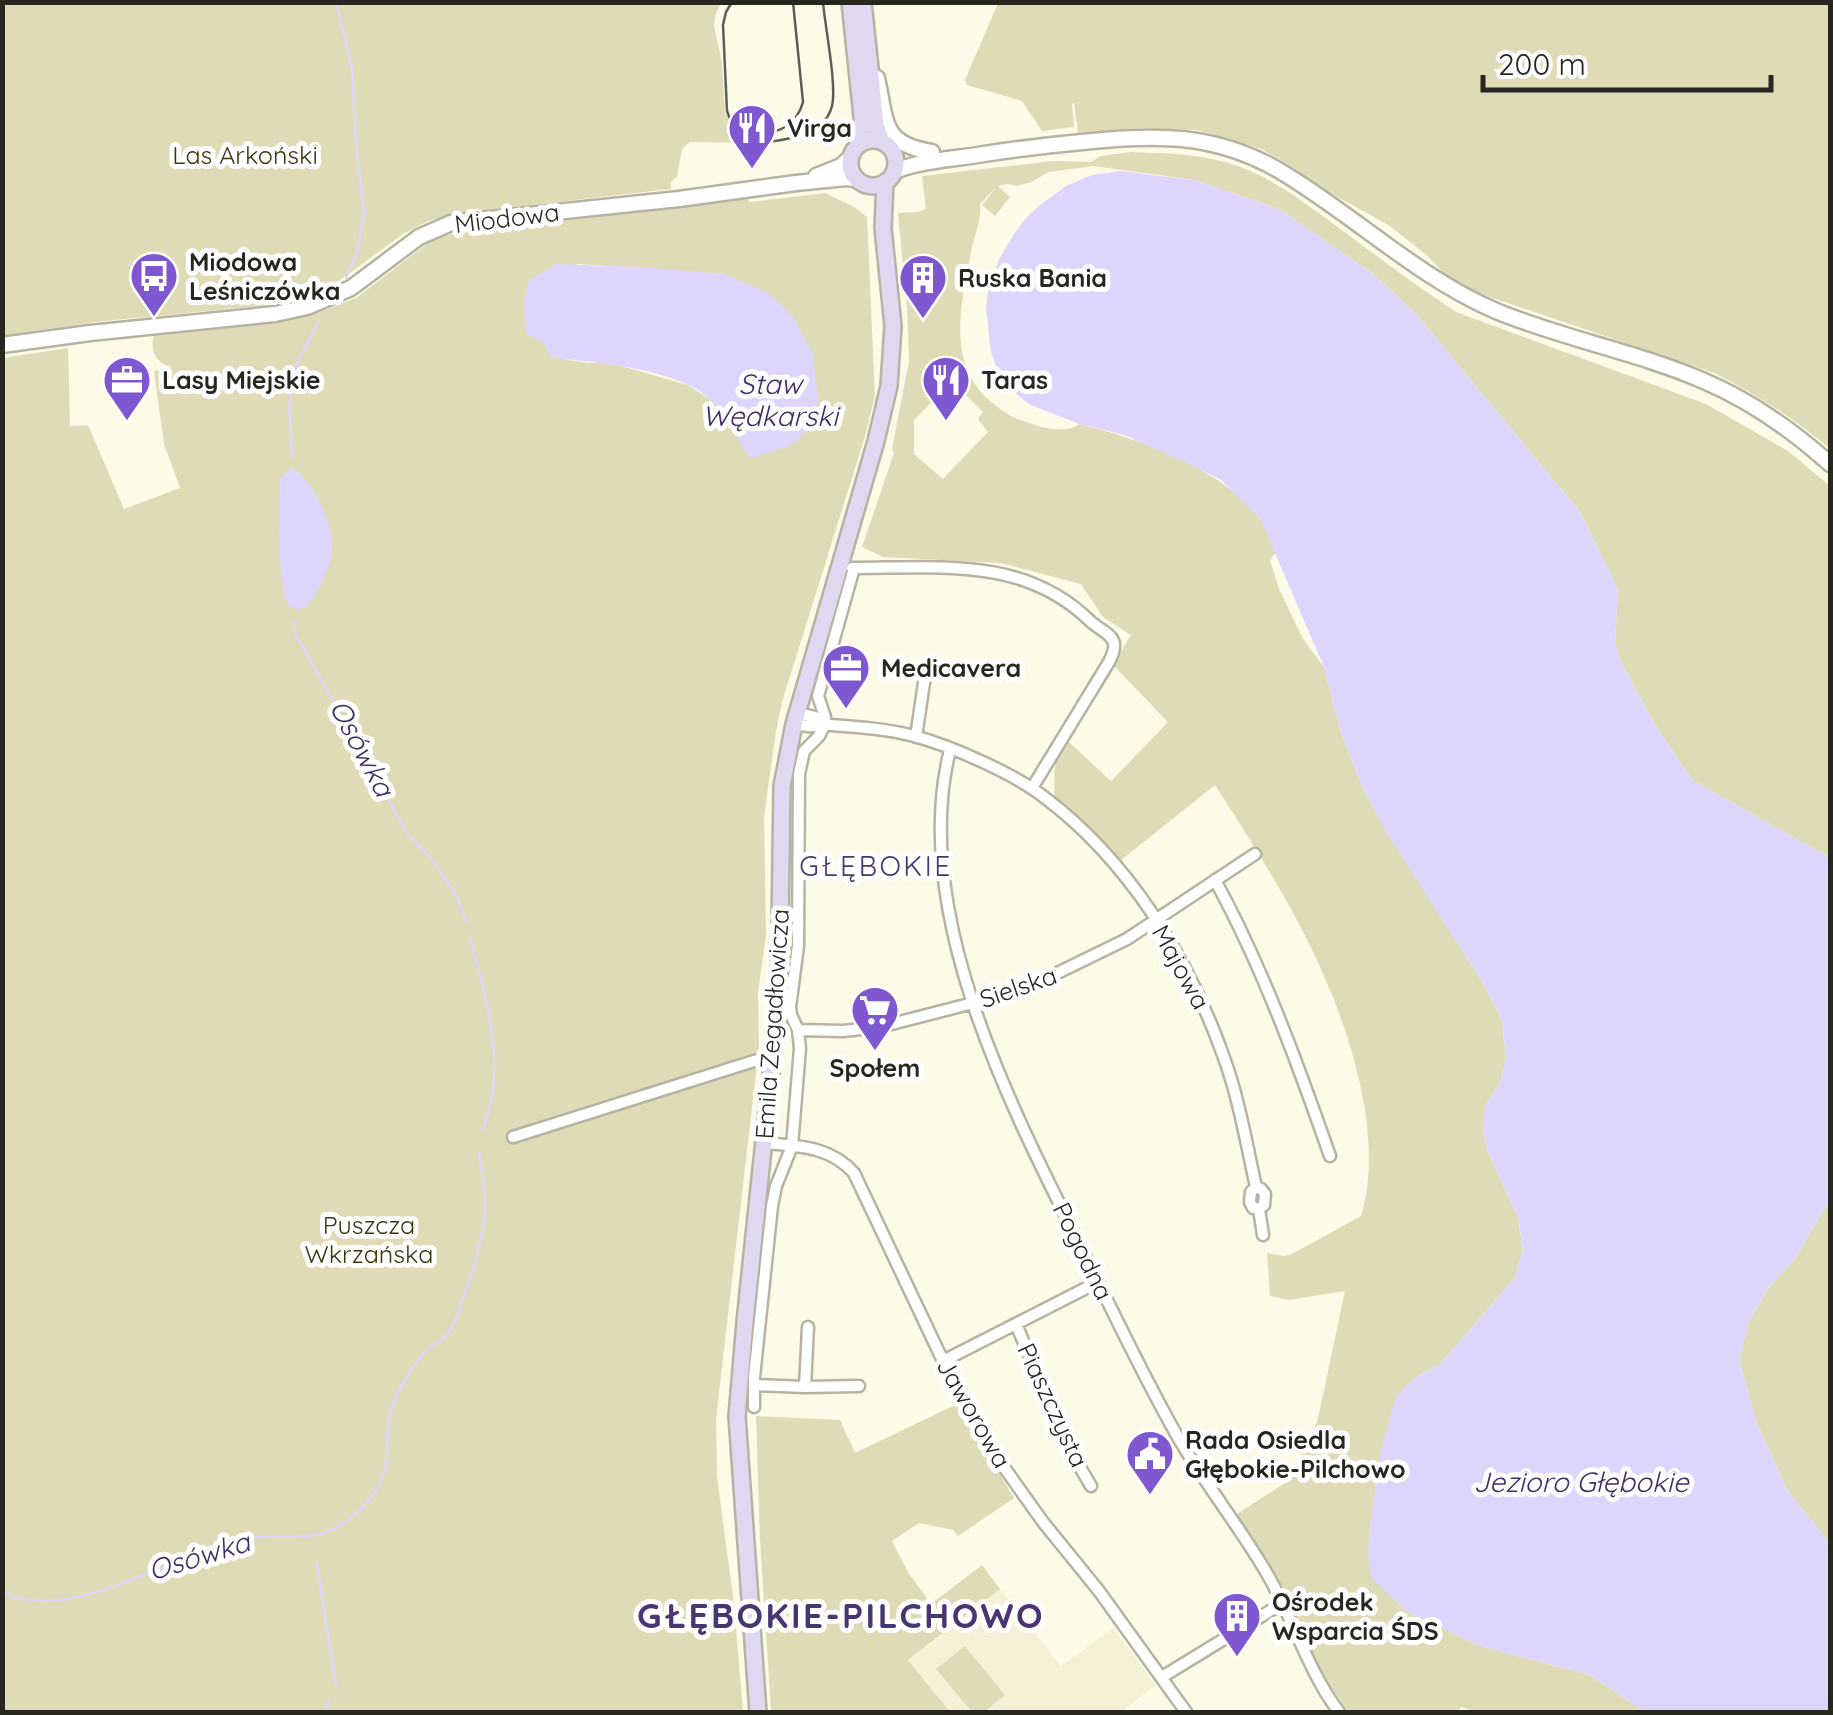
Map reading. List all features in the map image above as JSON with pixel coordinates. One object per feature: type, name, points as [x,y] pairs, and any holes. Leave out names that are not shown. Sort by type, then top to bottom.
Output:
[{"type":"main road","points":[[850,2],[863,126],[861,142],[850,158],[851,170],[858,182],[877,185],[889,162],[873,139],[861,142]]},
{"type":"main road","name":"Emila Zegadłowicza","points":[[758,1712],[738,1416],[781,962],[782,796],[795,718],[847,567],[890,378],[892,317],[883,228],[889,162],[874,114],[864,2]]},
{"type":"main road","name":"Emila Zegadłowicza","points":[[858,182],[872,196],[883,228]]},
{"type":"street","points":[[869,44],[891,132],[908,147],[932,152]]},
{"type":"street","points":[[889,162],[932,152],[1160,136],[1196,140],[1244,154],[1289,177],[1475,301],[1718,388],[1780,423],[1830,464]]},
{"type":"street","points":[[889,162],[916,165],[1018,148]]},
{"type":"street","name":"Miodowa","points":[[796,183],[841,166],[850,158]]},
{"type":"street","name":"Miodowa","points":[[2,345],[295,310],[342,293],[421,235],[451,223],[796,183],[858,182]]},
{"type":"street","points":[[754,1407],[772,1206],[792,1146],[800,1048],[790,1007],[798,946],[799,774],[804,751],[825,724],[818,696],[847,567],[970,568],[999,573],[1072,603],[1113,639],[1115,649],[1109,662],[1032,788]]},
{"type":"street","points":[[916,737],[925,676]]},
{"type":"street","name":"Majowa","points":[[795,718],[814,727],[825,724],[916,737],[1000,771],[1048,799],[1105,854],[1135,890],[1199,992],[1225,1058],[1245,1127],[1256,1187],[1250,1192],[1250,1202],[1259,1209],[1263,1235]]},
{"type":"street","name":"Pogodna","points":[[950,750],[943,794],[943,858],[956,942],[973,1004],[1016,1111],[1180,1442],[1266,1572],[1323,1688],[1339,1712]]},
{"type":"street","name":"Sielska","points":[[798,1030],[868,1029],[973,1004],[1065,971],[1156,921],[1255,854]]},
{"type":"street","points":[[1215,880],[1268,989],[1330,1156]]},
{"type":"street","points":[[514,1136],[774,1057]]},
{"type":"street","name":"Jaworowa","points":[[764,1143],[826,1152],[854,1172],[980,1428],[1043,1522],[1099,1591],[1186,1712]]},
{"type":"street","name":"Piaszczysta","points":[[944,1361],[1098,1282]]},
{"type":"street","name":"Piaszczysta","points":[[1016,1324],[1067,1445],[1091,1486]]},
{"type":"street","points":[[805,1387],[808,1327]]},
{"type":"street","points":[[754,1385],[859,1386]]},
{"type":"street","points":[[1162,1678],[1283,1602]]},
{"type":"shaded area","points":[[1000,1589],[1061,1666],[1113,1628],[1156,1685],[1121,1712],[950,1712],[908,1661]]},
{"type":"green space","name":"Las Arkoński","points":[[2,3],[721,3],[714,26],[722,62],[725,113],[737,133],[753,143],[690,142],[682,149],[671,189],[460,213],[428,221],[403,234],[321,294],[288,303],[95,322],[3,336]]},
{"type":"green space","points":[[998,3],[1830,3],[1830,449],[1775,408],[1714,373],[1478,293],[1448,277],[1390,226],[1261,149],[1197,130],[1137,128],[1078,133],[1074,103],[1074,127],[1042,131],[1022,101],[967,85],[965,80]]},
{"type":"green space","points":[[1131,152],[1185,155],[1251,171],[1298,198],[1456,312],[1706,404],[1788,451],[1830,486],[1830,858],[1692,780],[1652,720],[1621,662],[1615,643],[1618,590],[1580,512],[1416,314],[1372,273],[1279,209],[1194,180],[1094,166],[1048,172],[1017,186],[998,186],[1010,197],[995,216],[982,205],[996,187],[980,204],[960,328],[966,367],[975,384],[989,400],[1016,418],[1051,429],[1080,424],[1177,457],[1222,483],[1259,517],[1276,552],[1270,560],[1279,589],[1303,639],[1324,667],[1341,733],[1364,791],[1502,1020],[1506,1057],[1501,1080],[1486,1105],[1483,1128],[1487,1150],[1518,1217],[1523,1251],[1514,1279],[1440,1364],[1417,1376],[1375,1496],[1369,1534],[1395,1600],[1407,1612],[1480,1646],[1590,1675],[1645,1712],[1475,1712],[1462,1707],[1456,1712],[1348,1712],[1322,1674],[1286,1592],[1237,1514],[1288,1481],[1317,1423],[1345,1291],[1289,1300],[1270,1296],[1267,1253],[1292,1254],[1361,1216],[1367,1192],[1366,1117],[1357,1072],[1328,985],[1287,903],[1215,785],[1120,861],[1054,797],[1055,761],[1069,742],[1111,781],[1168,722],[1113,665],[1131,635],[1103,617],[1081,584],[1001,563],[883,557],[862,547],[894,453],[909,361],[898,213],[926,209],[922,176],[1054,161],[1091,162],[1101,156]],"holes":[[[952,382],[983,412],[978,419],[988,432],[943,479],[914,454],[914,420]]]},
{"type":"green space","name":"Puszcza Wkrzańska","points":[[825,193],[867,217],[875,395],[782,702],[764,817],[766,935],[758,993],[759,1047],[716,1419],[717,1477],[743,1712],[3,1712],[3,358],[68,348],[70,426],[88,425],[124,509],[180,488],[164,444],[154,371],[172,367],[156,356],[154,336],[286,321],[313,314],[356,298],[437,236],[748,198],[749,202]],"holes":[[[577,264],[725,274],[792,445],[726,418],[714,402],[688,385],[611,363],[552,357],[544,344]],[[280,479],[326,572],[281,567]]]},
{"type":"green space","points":[[1830,1201],[1830,1544],[1787,1490],[1756,1421],[1739,1360],[1749,1321],[1768,1288],[1795,1259]]},
{"type":"green space","points":[[957,1404],[1014,1498],[958,1536],[953,1530],[919,1523],[892,1541],[931,1604],[982,1565],[1000,1589],[908,1660],[950,1712],[771,1712],[756,1416],[840,1420],[855,1453]]},
{"type":"green space","points":[[965,1646],[1005,1695],[984,1712],[972,1712],[936,1669]]},
{"type":"water","name":"Jezioro Głębokie","points":[[1121,171],[1194,180],[1279,209],[1372,273],[1416,314],[1580,512],[1618,590],[1615,643],[1621,662],[1652,720],[1692,780],[1830,858],[1830,1201],[1795,1259],[1768,1288],[1749,1321],[1739,1360],[1756,1421],[1787,1490],[1830,1544],[1830,1712],[1645,1712],[1590,1675],[1480,1646],[1407,1612],[1371,1578],[1369,1534],[1380,1454],[1396,1396],[1417,1376],[1440,1364],[1514,1279],[1523,1251],[1518,1217],[1487,1150],[1483,1128],[1486,1105],[1501,1080],[1506,1057],[1502,1020],[1364,791],[1341,733],[1324,667],[1260,518],[1221,480],[1187,463],[1124,435],[1030,405],[1009,388],[995,364],[986,308],[988,291],[999,259],[1016,231],[1039,206],[1066,186],[1092,175]]},
{"type":"water","name":"Staw Wędkarski","points":[[556,264],[725,274],[768,293],[793,316],[813,356],[818,398],[814,423],[792,445],[751,458],[716,405],[683,382],[639,369],[551,357],[544,344],[526,333],[524,303],[529,280]]},
{"type":"water","points":[[291,468],[315,493],[332,541],[322,582],[313,599],[300,609],[289,606],[280,564],[280,479]]},
{"type":"waterway","name":"Osówka","points":[[336,2],[352,68],[364,211],[358,249],[346,278]]},
{"type":"waterway","name":"Osówka","points":[[292,458],[289,405],[297,363],[319,320]]},
{"type":"waterway","name":"Osówka","points":[[294,621],[295,633],[407,833],[457,896],[466,922]]},
{"type":"waterway","name":"Osówka","points":[[470,937],[488,1009],[494,1059],[494,1083],[482,1131]]},
{"type":"waterway","name":"Osówka","points":[[2,1592],[30,1600],[61,1600],[93,1593],[222,1545],[250,1538],[323,1533],[360,1510],[384,1473],[389,1418],[398,1393],[423,1354],[449,1332],[471,1278],[484,1217],[479,1152]]},
{"type":"waterway","points":[[317,1564],[336,1686]]},
{"type":"waterway","points":[[324,1712],[329,1700]]},
{"type":"tram line","points":[[732,2],[723,25],[727,111],[737,131],[752,140],[770,142],[811,131],[830,113],[833,84],[823,2]]},
{"type":"tram line","points":[[768,133],[790,123],[803,102],[793,2]]},
{"type":"place","name":"Virga","points":[[752,170]]},
{"type":"place","name":"Miodowa Leśniczówka","points":[[154,318]]},
{"type":"place","name":"Ruska Bania","points":[[923,320]]},
{"type":"place","name":"Lasy Miejskie","points":[[127,422]]},
{"type":"place","name":"Taras","points":[[946,422]]},
{"type":"place","name":"Medicavera","points":[[846,710]]},
{"type":"place","name":"Społem","points":[[875,1052]]},
{"type":"place","name":"Rada Osiedla Głębokie-Pilchowo","points":[[1150,1496]]},
{"type":"place","name":"Ośrodek Wsparcia ŚDS","points":[[1237,1658]]},
{"type":"district","name":"GŁĘBOKIE","points":[[876,866]]},
{"type":"district","name":"GŁĘBOKIE-PILCHOWO","points":[[841,1616]]}]
